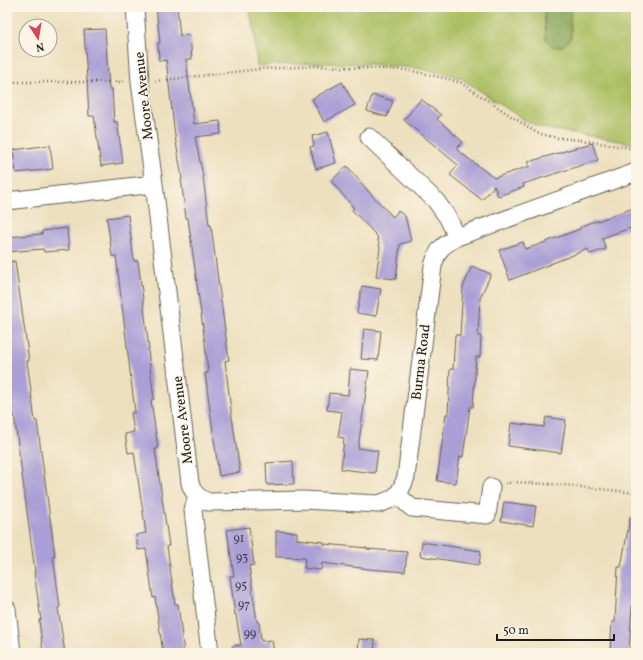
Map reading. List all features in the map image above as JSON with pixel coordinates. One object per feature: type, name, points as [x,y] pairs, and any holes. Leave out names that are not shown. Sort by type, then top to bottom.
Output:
[{"type":"street","name":"Moore Avenue","points":[[135,7],[140,82],[154,184],[190,483],[193,492],[198,498]]},
{"type":"street","points":[[368,137],[436,201],[448,218],[458,237]]},
{"type":"street","name":"Burma Road","points":[[397,496],[406,477],[433,266],[436,255],[443,245],[458,237],[636,172]]},
{"type":"street","points":[[7,201],[154,184]]},
{"type":"street","points":[[210,653],[193,510],[194,503],[198,498],[208,502],[303,500],[378,504],[397,496],[412,508],[486,522],[491,487]]},
{"type":"street","points":[[7,609],[12,653]]},
{"type":"path","points":[[260,69],[316,66],[408,70],[461,83],[537,133],[558,138],[581,140],[636,149]]},
{"type":"path","points":[[491,487],[513,482],[636,492]]},
{"type":"green space","points":[[249,7],[544,7],[546,40],[571,38],[570,7],[636,7],[636,144],[542,128],[526,121],[462,79],[448,74],[415,68],[368,64],[318,63],[257,66],[254,32]]},
{"type":"green space","points":[[544,7],[570,7],[571,38],[563,46],[553,47],[546,40]]},
{"type":"building","points":[[156,7],[177,7],[180,36],[190,35],[192,59],[186,59],[194,124],[220,121],[221,134],[195,137],[203,176],[209,225],[211,225],[229,360],[225,361],[240,472],[219,476],[205,373],[208,373],[205,343],[188,218],[186,218],[166,60],[159,61],[158,43],[160,43]]},
{"type":"building","points":[[105,29],[109,89],[112,89],[114,122],[117,122],[123,163],[101,166],[94,116],[89,116],[84,30]]},
{"type":"building","points":[[342,82],[355,105],[324,122],[312,99]]},
{"type":"building","points":[[372,95],[393,101],[387,117],[367,111]]},
{"type":"building","points":[[421,99],[441,115],[437,119],[463,142],[456,149],[494,178],[530,166],[528,162],[592,143],[598,160],[523,184],[524,187],[498,196],[494,186],[482,200],[450,175],[458,165],[404,120]]},
{"type":"building","points":[[328,132],[336,163],[316,169],[310,147],[314,146],[312,136]]},
{"type":"building","points":[[50,145],[53,169],[16,173],[13,150]]},
{"type":"building","points":[[347,166],[393,217],[398,211],[405,216],[411,241],[400,244],[396,279],[376,277],[380,248],[377,236],[352,210],[354,208],[331,181]]},
{"type":"building","points":[[636,207],[636,226],[602,238],[606,249],[590,254],[588,249],[510,280],[499,250],[523,242],[525,249],[535,246],[580,229],[580,227],[595,221]]},
{"type":"building","points":[[128,215],[134,261],[138,261],[143,299],[154,399],[151,400],[158,449],[155,449],[169,546],[167,546],[175,604],[178,604],[184,653],[163,653],[146,549],[138,550],[136,535],[146,533],[134,452],[128,453],[125,434],[134,432],[131,413],[135,412],[116,256],[112,256],[107,218]]},
{"type":"building","points":[[67,228],[69,250],[44,252],[43,249],[7,252],[7,237],[42,234],[42,231]]},
{"type":"building","points":[[15,261],[29,361],[27,361],[35,421],[37,421],[55,556],[53,556],[60,607],[58,608],[65,653],[43,653],[39,620],[41,620],[35,572],[8,376],[7,262]]},
{"type":"building","points":[[472,266],[491,274],[480,298],[478,336],[481,336],[480,357],[476,357],[473,407],[470,407],[463,457],[460,456],[456,483],[437,481],[446,414],[448,414],[450,369],[453,369],[455,335],[460,335],[463,287]]},
{"type":"building","points":[[362,286],[381,289],[376,316],[357,313]]},
{"type":"building","points":[[364,329],[381,331],[378,360],[361,359]]},
{"type":"building","points":[[350,369],[369,371],[358,448],[378,451],[375,473],[341,469],[344,438],[338,437],[342,412],[327,410],[329,393],[348,395]]},
{"type":"building","points":[[546,417],[566,420],[561,453],[508,446],[511,423],[544,427]]},
{"type":"building","points":[[293,461],[294,484],[267,485],[266,463]]},
{"type":"building","points":[[504,502],[536,506],[533,526],[501,521]]},
{"type":"building","points":[[630,518],[636,519],[636,584],[634,606],[632,606],[629,653],[610,653],[612,622],[615,622],[618,567],[621,567]]},
{"type":"building","points":[[249,527],[254,565],[249,566],[257,622],[259,622],[261,641],[272,640],[274,653],[233,653],[232,646],[241,645],[235,615],[230,576],[234,576],[227,530]]},
{"type":"building","points":[[276,531],[297,532],[297,539],[324,542],[324,544],[407,552],[405,572],[322,563],[321,570],[304,568],[305,558],[276,557]]},
{"type":"building","points":[[422,542],[481,551],[479,565],[420,556]]},
{"type":"building","points":[[359,639],[375,640],[374,653],[358,653]]}]
